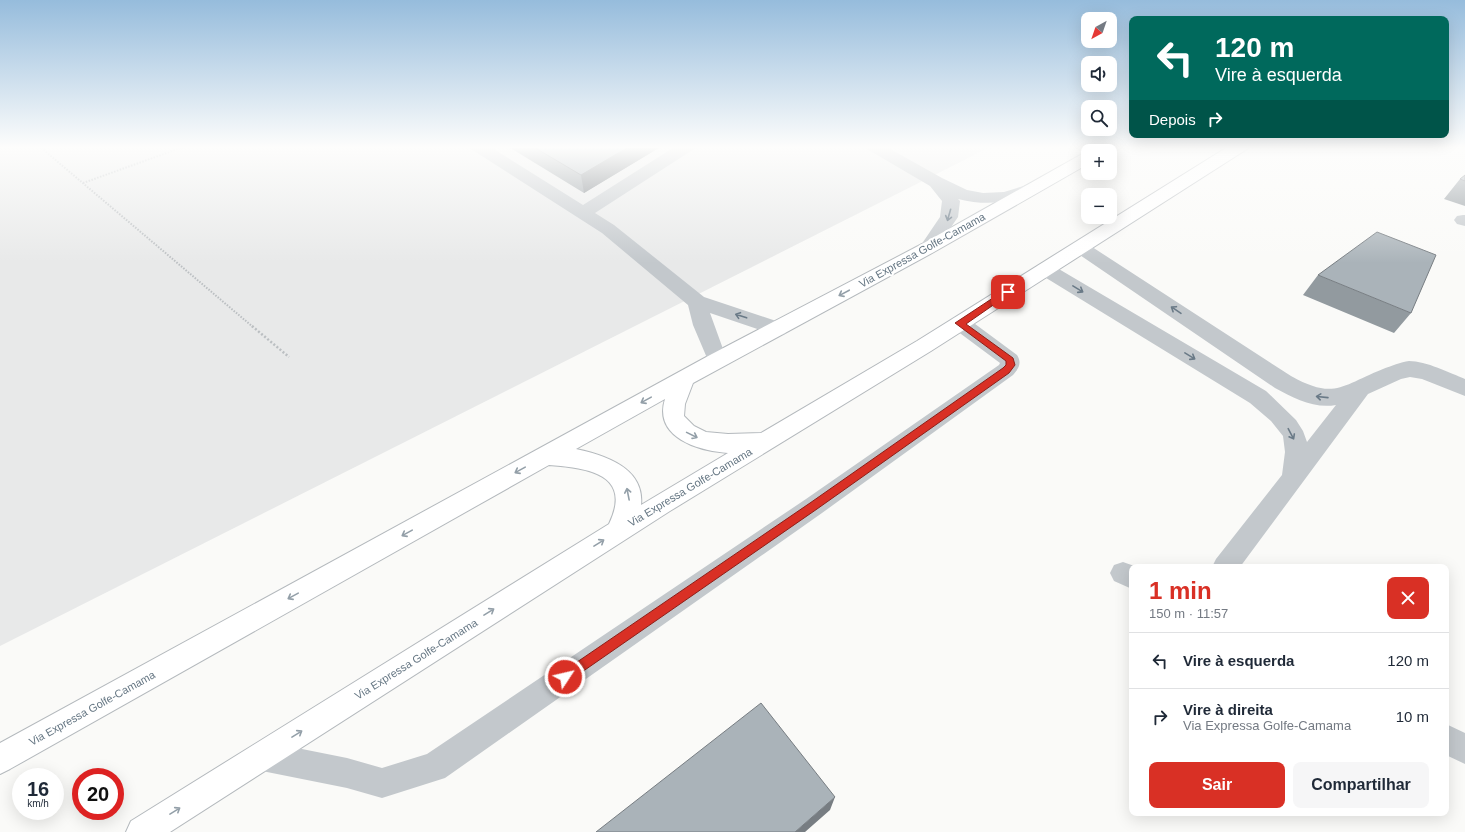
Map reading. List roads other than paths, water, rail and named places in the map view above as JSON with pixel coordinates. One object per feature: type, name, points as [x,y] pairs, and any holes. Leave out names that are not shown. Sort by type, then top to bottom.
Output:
[{"type":"highway","name":"Via Expressa Golfe-Camama","points":[[0,759],[717,360],[778,329],[928,248],[1037,185]]},
{"type":"highway","name":"Via Expressa Golfe-Camama","points":[[142,832],[619,530],[924,346],[1179,185]]},
{"type":"highway","points":[[685,378],[678,393],[673,412],[674,418],[685,431],[703,440],[716,442],[738,444],[764,442]]},
{"type":"highway","points":[[546,455],[567,457],[599,464],[613,472],[624,481],[629,490],[630,500],[619,530]]},
{"type":"street","points":[[538,185],[608,229],[697,302],[778,329]]},
{"type":"street","points":[[583,213],[627,185]]},
{"type":"street","points":[[928,248],[949,217],[952,201],[938,185]]},
{"type":"street","points":[[942,185],[963,195],[982,198],[1006,197],[1027,190]]},
{"type":"street","points":[[1080,247],[1283,382],[1302,393],[1324,398],[1343,396],[1389,375],[1410,369],[1439,377],[1465,388]]},
{"type":"street","points":[[1045,269],[1264,402],[1279,415],[1294,436],[1297,459],[1292,480]]},
{"type":"street","points":[[697,302],[703,325],[717,360]]},
{"type":"street","points":[[262,756],[347,773],[382,783],[434,767],[820,501],[1006,370],[1010,365],[1010,360],[960,323]]},
{"type":"street","points":[[1227,564],[1360,389]]},
{"type":"street","points":[[1449,741],[1465,749]]}]
